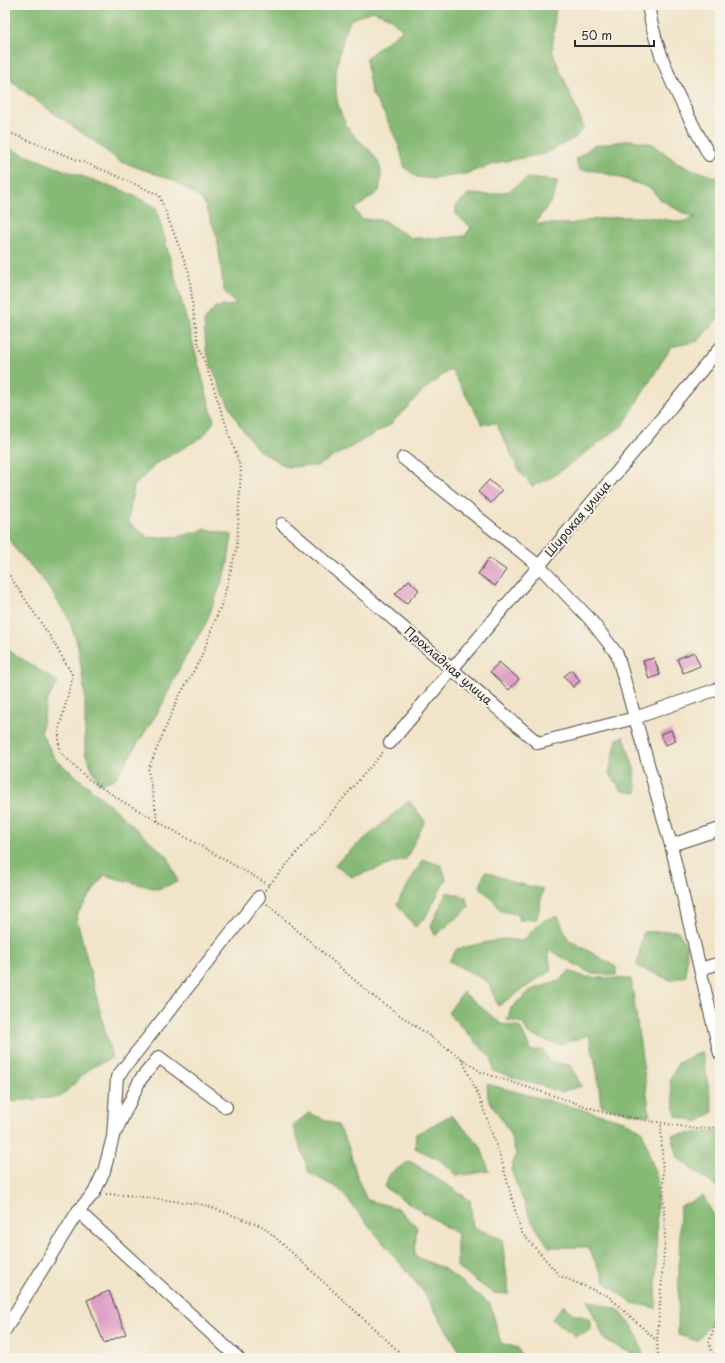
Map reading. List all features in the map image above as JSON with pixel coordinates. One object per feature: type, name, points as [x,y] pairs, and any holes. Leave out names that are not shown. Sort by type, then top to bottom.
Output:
[{"type":"street","points":[[648,5],[651,20],[665,63],[683,105],[710,155]]},
{"type":"street","name":"Широкая улица","points":[[719,350],[539,566],[589,618],[617,654],[671,845],[720,1054]]},
{"type":"street","points":[[390,743],[539,566],[403,458]]},
{"type":"street","name":"Прохладная улица","points":[[282,524],[538,743],[634,718]]},
{"type":"street","points":[[634,718],[720,688]]},
{"type":"street","points":[[671,845],[720,829]]},
{"type":"street","points":[[113,1137],[117,1077],[259,897]]},
{"type":"street","points":[[700,969],[720,964]]},
{"type":"street","points":[[5,1330],[78,1211],[94,1193],[104,1171],[113,1137],[140,1080],[159,1057],[226,1107]]},
{"type":"street","points":[[78,1211],[238,1358]]},
{"type":"path","points":[[5,132],[108,172],[159,195],[189,272],[198,342],[241,469],[237,546],[223,600],[200,660],[178,698],[148,770],[158,822]]},
{"type":"path","points":[[5,569],[51,638],[73,676],[59,729],[59,751],[87,778],[158,822],[269,885]]},
{"type":"path","points":[[390,743],[259,897],[374,997],[481,1072],[606,1113],[696,1129],[720,1127]]},
{"type":"path","points":[[461,1058],[481,1102],[502,1162],[521,1232],[560,1276],[608,1296],[657,1341]]},
{"type":"path","points":[[658,1358],[657,1341],[665,1238],[661,1123]]},
{"type":"path","points":[[94,1193],[136,1196],[205,1205],[264,1227],[406,1358]]},
{"type":"path","points":[[714,1358],[709,1343],[720,1308]]},
{"type":"green space","points":[[5,5],[556,5],[552,51],[584,127],[575,138],[544,154],[500,162],[465,174],[434,179],[417,177],[405,168],[399,146],[385,115],[371,92],[366,58],[402,30],[389,17],[372,11],[350,20],[338,61],[336,89],[338,103],[342,116],[349,129],[373,154],[380,166],[381,173],[379,191],[355,209],[361,219],[383,220],[411,238],[444,238],[465,236],[471,227],[456,215],[456,205],[469,194],[489,195],[509,191],[528,178],[557,181],[552,200],[535,224],[570,224],[619,217],[647,217],[681,222],[696,217],[681,212],[660,199],[650,188],[596,171],[579,170],[576,159],[593,146],[631,140],[653,144],[679,164],[720,178],[720,316],[698,341],[671,347],[623,425],[552,477],[532,486],[520,472],[496,423],[482,424],[451,369],[425,389],[390,425],[317,466],[287,467],[258,450],[239,424],[221,390],[206,350],[204,321],[215,307],[236,305],[224,291],[217,236],[203,200],[173,180],[119,161],[5,76]]},
{"type":"green space","points":[[5,147],[61,169],[122,190],[156,207],[214,421],[204,436],[157,463],[134,486],[128,522],[149,538],[182,536],[207,529],[232,535],[227,568],[206,623],[182,663],[161,707],[115,779],[99,784],[85,753],[85,695],[78,646],[68,617],[42,578],[16,550],[5,533]]},
{"type":"green space","points":[[5,648],[58,682],[46,703],[41,732],[55,759],[168,857],[178,882],[157,889],[104,875],[76,916],[112,1058],[92,1067],[60,1097],[5,1102]]},
{"type":"green space","points":[[624,737],[634,769],[637,793],[622,791],[609,773],[617,739]]},
{"type":"green space","points":[[409,801],[425,821],[406,859],[352,877],[334,865]]},
{"type":"green space","points":[[423,859],[442,866],[446,879],[425,918],[415,927],[397,904]]},
{"type":"green space","points":[[485,871],[515,883],[543,889],[537,919],[519,920],[517,914],[501,911],[494,901],[480,887]]},
{"type":"green space","points":[[447,892],[466,897],[469,907],[435,936],[431,925]]},
{"type":"green space","points":[[558,916],[568,939],[616,967],[616,975],[592,974],[548,949],[551,970],[498,1006],[488,982],[449,961],[457,949],[502,939],[522,941],[542,921]]},
{"type":"green space","points":[[678,931],[687,947],[686,976],[670,980],[637,966],[643,932]]},
{"type":"green space","points":[[569,971],[585,977],[631,979],[650,1116],[621,1111],[601,1105],[597,1071],[589,1035],[559,1045],[528,1034],[523,1023],[507,1020],[511,1008],[531,990],[559,981]]},
{"type":"green space","points":[[463,992],[501,1024],[520,1027],[531,1051],[543,1050],[549,1062],[571,1065],[581,1086],[561,1092],[493,1071],[492,1059],[448,1013]]},
{"type":"green space","points":[[702,1051],[713,1112],[698,1122],[676,1116],[670,1081],[678,1063]]},
{"type":"green space","points":[[487,1084],[624,1121],[642,1131],[657,1179],[656,1308],[632,1303],[606,1283],[588,1247],[549,1247],[531,1220],[511,1170],[516,1154],[509,1131],[488,1098]]},
{"type":"green space","points":[[309,1113],[338,1125],[348,1145],[358,1180],[367,1200],[397,1208],[417,1227],[414,1256],[443,1268],[490,1304],[501,1343],[518,1348],[522,1358],[464,1358],[422,1290],[339,1189],[309,1173],[293,1125]]},
{"type":"green space","points":[[451,1115],[480,1145],[489,1171],[458,1176],[440,1160],[415,1148],[416,1134]]},
{"type":"green space","points":[[720,1131],[720,1190],[678,1158],[672,1135]]},
{"type":"green space","points":[[410,1161],[470,1200],[473,1227],[502,1239],[509,1294],[493,1293],[457,1267],[457,1234],[385,1188],[389,1174]]},
{"type":"green space","points":[[703,1196],[720,1226],[720,1264],[718,1266],[711,1322],[697,1341],[678,1335],[680,1207]]},
{"type":"green space","points":[[587,1300],[619,1310],[636,1331],[644,1358],[641,1358],[605,1340]]},
{"type":"green space","points":[[564,1304],[573,1314],[589,1318],[591,1330],[575,1336],[552,1319]]},
{"type":"building","points":[[489,480],[502,491],[491,503],[478,492]]},
{"type":"building","points":[[489,558],[506,570],[495,586],[478,574]]},
{"type":"building","points":[[409,580],[419,590],[406,604],[395,594]]},
{"type":"building","points":[[694,652],[700,666],[683,673],[677,659]]},
{"type":"building","points":[[654,658],[660,675],[649,679],[643,661]]},
{"type":"building","points":[[499,662],[519,679],[509,690],[490,672]]},
{"type":"building","points":[[572,670],[580,681],[573,687],[564,676]]},
{"type":"building","points":[[671,730],[676,741],[665,745],[660,734]]},
{"type":"building","points":[[109,1291],[126,1334],[104,1343],[87,1300]]}]
